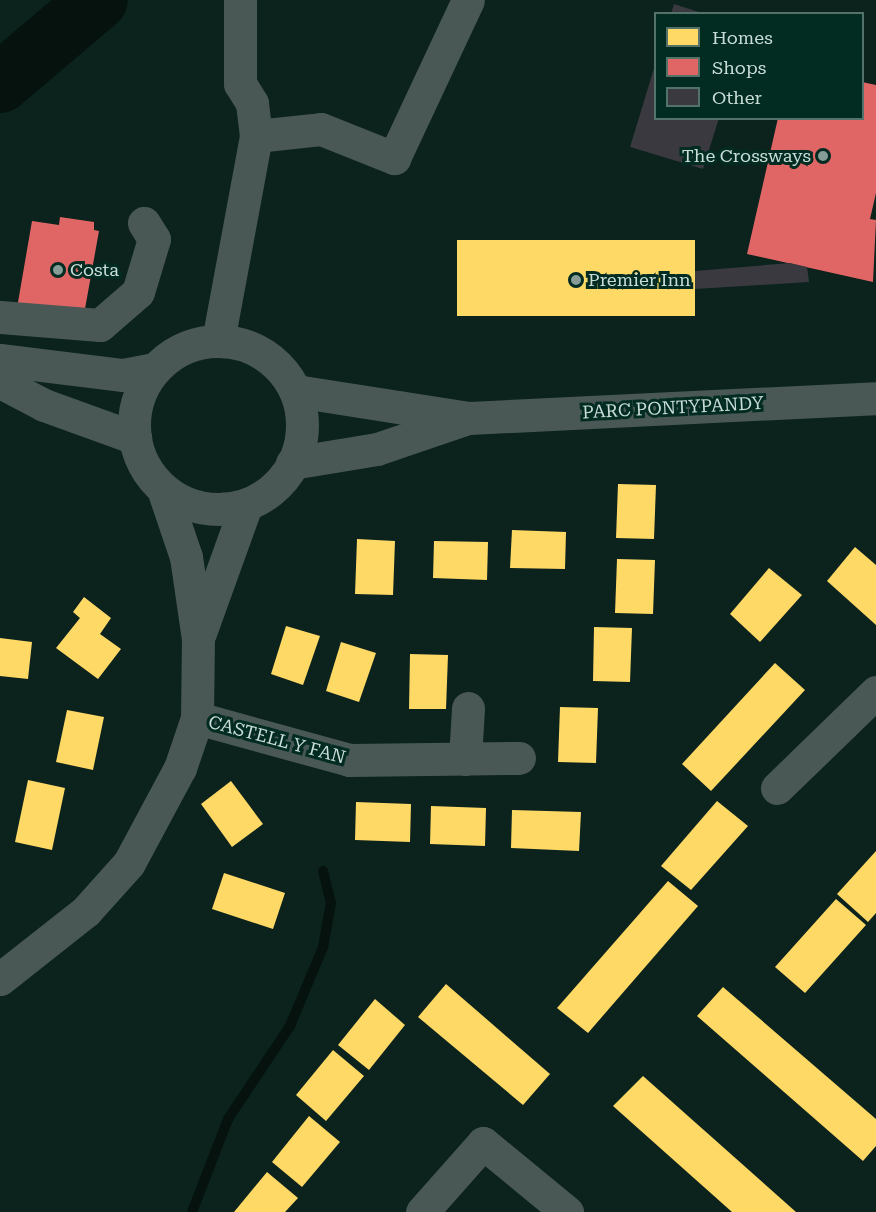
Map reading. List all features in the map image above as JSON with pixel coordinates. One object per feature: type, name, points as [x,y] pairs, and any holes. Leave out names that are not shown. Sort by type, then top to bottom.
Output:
[{"type":"street","points":[[218,341],[256,136],[252,103],[240,84],[240,0]]},
{"type":"street","points":[[256,136],[321,129],[394,158],[468,0]]},
{"type":"street","points":[[0,317],[100,325],[138,292],[154,239],[144,223]]},
{"type":"street","points":[[0,980],[86,911],[129,863],[180,768],[197,718],[198,639],[186,556],[162,489],[144,466],[135,438],[140,394],[155,369],[178,351],[206,341],[218,341],[256,350],[280,367],[296,391],[303,420],[299,449],[292,463],[271,491],[246,505],[217,509],[198,506],[162,489]]},
{"type":"street","points":[[0,360],[123,375],[155,369]]},
{"type":"street","points":[[0,382],[44,405],[135,438]]},
{"type":"street","name":"PARC PONTYPANDY","points":[[296,391],[469,418],[876,398]]},
{"type":"street","name":"PARC PONTYPANDY","points":[[292,463],[377,449],[469,418]]},
{"type":"street","points":[[198,639],[246,505]]},
{"type":"street","points":[[777,788],[876,692]]},
{"type":"street","points":[[465,759],[468,708]]},
{"type":"street","name":"CASTELL Y FAN","points":[[197,718],[349,760],[519,758]]},
{"type":"street","points":[[422,1212],[483,1143],[567,1212]]},
{"type":"building: Homes","name":"Premier Inn","points":[[457,240],[695,240],[695,316],[457,316]]},
{"type":"building: Homes","points":[[618,484],[656,485],[654,539],[616,538]]},
{"type":"building: Homes","points":[[512,530],[566,532],[565,569],[510,568]]},
{"type":"building: Homes","points":[[357,539],[395,541],[393,595],[355,594]]},
{"type":"building: Homes","points":[[434,541],[488,542],[487,580],[433,578]]},
{"type":"building: Homes","points":[[855,547],[876,565],[876,625],[827,581]]},
{"type":"building: Homes","points":[[617,559],[655,560],[653,614],[615,613]]},
{"type":"building: Homes","points":[[769,568],[802,595],[760,642],[730,614]]},
{"type":"building: Homes","points":[[84,597],[111,618],[100,634],[121,649],[98,679],[56,648],[80,618],[73,612]]},
{"type":"building: Homes","points":[[286,626],[320,636],[303,685],[271,674]]},
{"type":"building: Homes","points":[[594,627],[632,628],[630,682],[593,681]]},
{"type":"building: Homes","points":[[0,638],[32,642],[28,679],[0,676]]},
{"type":"building: Homes","points":[[341,642],[376,653],[359,702],[326,691]]},
{"type":"building: Homes","points":[[410,654],[448,655],[446,709],[409,709]]},
{"type":"building: Homes","points":[[775,663],[805,690],[711,791],[682,764]]},
{"type":"building: Homes","points":[[560,707],[598,708],[596,763],[558,762]]},
{"type":"building: Homes","points":[[67,710],[104,717],[93,770],[56,762]]},
{"type":"building: Homes","points":[[28,780],[65,788],[52,850],[15,842]]},
{"type":"building: Homes","points":[[231,781],[263,824],[232,847],[201,804]]},
{"type":"building: Homes","points":[[717,801],[748,826],[691,890],[661,866]]},
{"type":"building: Homes","points":[[356,802],[411,804],[410,842],[355,840]]},
{"type":"building: Homes","points":[[431,806],[486,808],[485,846],[430,844]]},
{"type":"building: Homes","points":[[512,810],[581,812],[579,851],[511,848]]},
{"type":"building: Homes","points":[[876,851],[876,913],[868,922],[837,894]]},
{"type":"building: Homes","points":[[224,873],[285,893],[273,929],[212,909]]},
{"type":"building: Homes","points":[[668,881],[698,906],[588,1033],[557,1008]]},
{"type":"building: Homes","points":[[836,899],[866,925],[805,993],[775,967]]},
{"type":"building: Homes","points":[[446,984],[550,1074],[523,1105],[418,1017]]},
{"type":"building: Homes","points":[[723,987],[876,1119],[876,1146],[863,1161],[697,1016]]},
{"type":"building: Homes","points":[[375,999],[405,1025],[369,1070],[338,1045]]},
{"type":"building: Homes","points":[[333,1050],[364,1076],[326,1121],[296,1095]]},
{"type":"building: Homes","points":[[643,1076],[796,1212],[732,1212],[613,1106]]},
{"type":"building: Homes","points":[[309,1116],[340,1142],[302,1187],[272,1162]]},
{"type":"building: Homes","points":[[267,1172],[298,1198],[285,1212],[234,1212]]},
{"type":"building: Shops","name":"The Crossways","points":[[864,82],[876,85],[876,193],[870,219],[876,220],[873,282],[747,254],[778,120],[864,120]]},
{"type":"building: Shops","name":"Costa","points":[[60,217],[94,222],[94,230],[99,231],[83,320],[17,308],[32,221],[59,225]]},
{"type":"building: Other","points":[[674,4],[699,12],[672,12]]},
{"type":"building: Other","points":[[654,68],[654,120],[718,120],[703,169],[630,147]]},
{"type":"building: Other","points":[[790,263],[807,267],[809,282],[695,289],[695,271]]},
{"type":"waterway","points":[[0,83],[98,0]]},
{"type":"waterway","points":[[192,1212],[228,1119],[290,1026],[323,947],[331,903],[323,871]]},
{"type":"place","name":"The Crossways","points":[[823,156]]},
{"type":"place","name":"Costa","points":[[58,270]]},
{"type":"place","name":"Premier Inn","points":[[576,280]]}]
